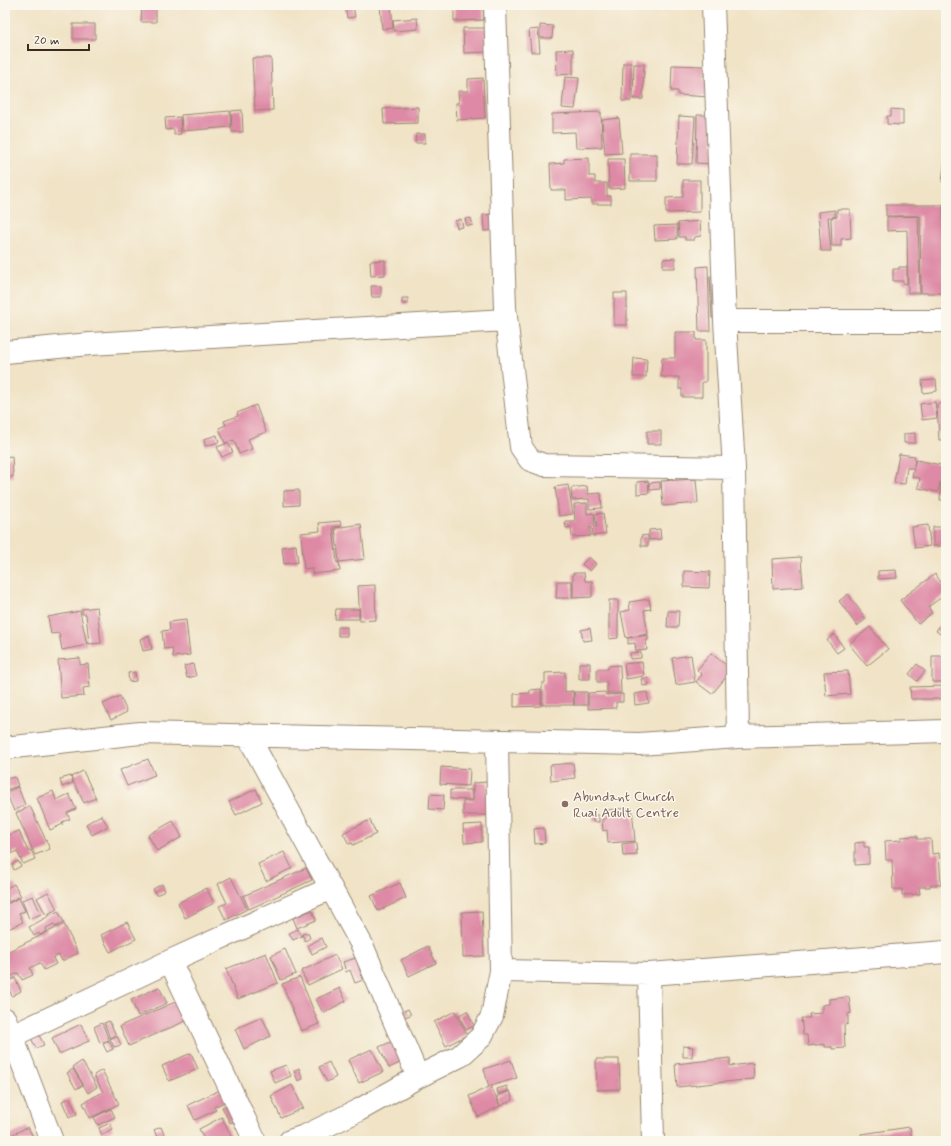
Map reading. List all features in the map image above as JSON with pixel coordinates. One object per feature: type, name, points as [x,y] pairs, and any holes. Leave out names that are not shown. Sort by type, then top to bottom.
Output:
[{"type":"street","points":[[496,5],[505,308],[521,447],[530,460],[544,465],[734,468]]},
{"type":"street","points":[[713,5],[725,320],[734,468],[738,737]]},
{"type":"street","points":[[5,352],[98,344],[506,320]]},
{"type":"street","points":[[725,320],[946,321]]},
{"type":"street","points":[[5,748],[140,733],[247,734],[639,744],[738,737],[946,731]]},
{"type":"street","points":[[247,734],[362,945],[418,1077]]},
{"type":"street","points":[[290,1141],[305,1136],[359,1110],[418,1077],[460,1056],[480,1037],[492,1016],[501,971],[497,741]]},
{"type":"street","points":[[52,1141],[9,1028],[170,961],[331,888]]},
{"type":"street","points":[[501,971],[649,974],[946,952]]},
{"type":"street","points":[[170,961],[255,1141]]},
{"type":"street","points":[[649,974],[653,1141]]},
{"type":"building","points":[[142,5],[156,5],[156,22],[141,22]]},
{"type":"building","points":[[345,5],[353,5],[355,17],[347,18]]},
{"type":"building","points":[[380,5],[391,5],[393,28],[382,29]]},
{"type":"building","points":[[454,5],[483,5],[484,20],[454,21]]},
{"type":"building","points":[[417,18],[418,29],[394,31],[393,20]]},
{"type":"building","points":[[73,24],[95,24],[95,39],[73,39]]},
{"type":"building","points":[[540,25],[553,26],[552,38],[540,38]]},
{"type":"building","points":[[463,28],[487,28],[488,52],[464,53]]},
{"type":"building","points":[[538,29],[540,52],[531,52],[529,30]]},
{"type":"building","points":[[573,49],[573,74],[557,75],[556,50]]},
{"type":"building","points":[[252,58],[271,58],[273,110],[255,111]]},
{"type":"building","points":[[623,63],[631,63],[631,101],[622,101]]},
{"type":"building","points":[[634,64],[644,64],[643,99],[633,99]]},
{"type":"building","points":[[672,65],[704,66],[704,80],[711,81],[710,97],[678,95],[678,91],[671,91]]},
{"type":"building","points":[[565,77],[579,78],[575,109],[562,108]]},
{"type":"building","points":[[483,78],[485,118],[457,120],[456,103],[459,103],[458,91],[468,91],[468,79]]},
{"type":"building","points":[[418,107],[418,123],[384,124],[383,109]]},
{"type":"building","points":[[891,109],[903,110],[903,125],[887,124],[887,116],[891,116]]},
{"type":"building","points":[[242,110],[243,132],[232,132],[231,111]]},
{"type":"building","points":[[230,111],[231,127],[182,131],[181,115]]},
{"type":"building","points":[[601,112],[602,147],[576,148],[575,132],[552,133],[552,114]]},
{"type":"building","points":[[697,115],[712,115],[714,164],[696,163]]},
{"type":"building","points":[[679,116],[695,117],[692,164],[677,164]]},
{"type":"building","points":[[180,117],[181,134],[174,135],[174,129],[166,130],[165,118]]},
{"type":"building","points":[[619,118],[622,153],[605,154],[602,120]]},
{"type":"building","points":[[416,134],[425,134],[425,143],[415,143]]},
{"type":"building","points":[[630,154],[657,154],[657,181],[630,181]]},
{"type":"building","points":[[945,156],[946,182],[942,182]]},
{"type":"building","points":[[589,158],[589,176],[595,176],[595,183],[607,183],[607,196],[611,196],[611,204],[592,204],[592,199],[566,200],[566,190],[551,190],[550,164],[564,163],[564,159]]},
{"type":"building","points":[[608,159],[624,159],[625,188],[609,189]]},
{"type":"building","points":[[683,180],[700,180],[700,212],[666,213],[666,198],[683,197]]},
{"type":"building","points":[[886,205],[943,205],[944,293],[921,293],[920,216],[886,216]]},
{"type":"building","points":[[837,209],[850,209],[851,238],[841,239],[841,246],[832,246],[831,218],[837,217]]},
{"type":"building","points":[[835,210],[835,217],[828,217],[831,251],[821,251],[818,212]]},
{"type":"building","points":[[496,214],[497,230],[484,231],[483,215]]},
{"type":"building","points":[[918,216],[920,293],[908,293],[907,230],[887,231],[887,217]]},
{"type":"building","points":[[471,218],[473,225],[467,226],[465,219]]},
{"type":"building","points":[[461,219],[463,227],[457,228],[455,221]]},
{"type":"building","points":[[700,221],[701,236],[695,237],[694,240],[685,240],[685,237],[679,237],[678,223]]},
{"type":"building","points":[[677,225],[677,239],[655,240],[654,226]]},
{"type":"building","points":[[675,258],[675,268],[663,268],[663,259]]},
{"type":"building","points":[[385,260],[385,275],[371,276],[370,261]]},
{"type":"building","points":[[708,266],[710,331],[699,331],[697,267]]},
{"type":"building","points":[[899,267],[907,267],[907,284],[903,283],[903,281],[893,281],[893,269],[899,269]]},
{"type":"building","points":[[710,276],[717,276],[719,317],[712,318]]},
{"type":"building","points":[[371,286],[381,286],[381,297],[372,297]]},
{"type":"building","points":[[614,293],[627,293],[627,325],[614,325]]},
{"type":"building","points":[[402,298],[408,298],[408,304],[402,304]]},
{"type":"building","points":[[675,332],[696,332],[696,340],[706,340],[706,382],[702,382],[702,397],[682,397],[682,389],[679,389],[679,377],[661,377],[662,358],[675,358]]},
{"type":"building","points":[[634,358],[647,359],[646,377],[633,377]]},
{"type":"building","points":[[936,380],[937,391],[923,393],[922,381]]},
{"type":"building","points":[[935,402],[937,418],[922,420],[920,404]]},
{"type":"building","points":[[946,403],[946,440],[939,440],[937,404]]},
{"type":"building","points":[[256,405],[266,432],[248,439],[252,449],[239,454],[234,440],[225,443],[219,428],[226,425],[224,421],[238,416],[237,413]]},
{"type":"building","points":[[647,431],[661,431],[661,444],[647,444]]},
{"type":"building","points":[[915,433],[915,443],[904,443],[904,434]]},
{"type":"building","points":[[217,435],[219,442],[205,446],[204,439]]},
{"type":"building","points":[[228,443],[233,452],[222,457],[217,447]]},
{"type":"building","points":[[899,454],[915,456],[914,466],[916,460],[946,466],[945,483],[940,482],[938,492],[918,488],[920,478],[912,477],[914,468],[907,468],[905,484],[894,483]]},
{"type":"building","points":[[12,456],[13,477],[5,477],[5,457]]},
{"type":"building","points":[[696,479],[698,503],[663,506],[661,481]]},
{"type":"building","points":[[648,481],[649,493],[637,494],[637,482]]},
{"type":"building","points":[[660,482],[660,489],[650,490],[649,483]]},
{"type":"building","points":[[941,484],[946,484],[946,500],[940,500]]},
{"type":"building","points":[[568,485],[573,514],[559,516],[555,487]]},
{"type":"building","points":[[587,486],[588,494],[601,493],[602,508],[589,509],[589,499],[572,500],[571,488]]},
{"type":"building","points":[[299,490],[299,505],[284,506],[284,491]]},
{"type":"building","points":[[587,503],[587,514],[594,513],[595,527],[597,527],[595,514],[603,513],[606,534],[593,536],[592,527],[590,527],[591,536],[572,537],[571,527],[566,528],[565,521],[575,521],[574,504]]},
{"type":"building","points":[[340,521],[341,526],[333,527],[337,563],[339,562],[340,571],[312,574],[312,568],[304,569],[301,533],[320,531],[319,523]]},
{"type":"building","points":[[361,524],[365,559],[339,562],[335,528]]},
{"type":"building","points":[[928,525],[930,546],[915,548],[912,527]]},
{"type":"building","points":[[933,527],[946,527],[946,546],[933,546]]},
{"type":"building","points":[[660,529],[661,539],[649,540],[649,530]]},
{"type":"building","points":[[648,535],[648,546],[641,546],[641,536]]},
{"type":"building","points":[[296,545],[298,562],[284,564],[282,547]]},
{"type":"building","points":[[589,557],[596,564],[590,571],[582,564]]},
{"type":"building","points":[[801,557],[803,587],[773,589],[772,559]]},
{"type":"building","points":[[896,570],[897,578],[878,579],[878,571]]},
{"type":"building","points":[[684,571],[710,572],[709,588],[684,587]]},
{"type":"building","points":[[573,573],[584,573],[585,581],[592,581],[592,597],[573,598]]},
{"type":"building","points":[[935,574],[946,589],[946,594],[928,607],[932,613],[918,624],[900,600]]},
{"type":"building","points":[[557,581],[572,581],[572,598],[556,598]]},
{"type":"building","points":[[375,585],[376,620],[360,621],[358,586]]},
{"type":"building","points":[[848,594],[866,619],[857,626],[839,601]]},
{"type":"building","points":[[649,599],[651,609],[644,610],[648,634],[626,638],[621,612],[630,610],[629,602]]},
{"type":"building","points":[[609,600],[618,600],[618,638],[609,639]]},
{"type":"building","points":[[97,607],[101,643],[89,644],[86,614],[82,614],[82,609]]},
{"type":"building","points":[[336,609],[359,609],[359,619],[335,619]]},
{"type":"building","points":[[80,611],[87,645],[62,650],[59,633],[51,634],[48,617]]},
{"type":"building","points":[[668,611],[679,611],[678,627],[667,627]]},
{"type":"building","points":[[945,618],[946,632],[943,636],[936,631]]},
{"type":"building","points":[[186,620],[190,655],[173,657],[172,648],[164,649],[162,631],[170,630],[169,622]]},
{"type":"building","points":[[338,627],[347,627],[347,636],[338,636]]},
{"type":"building","points":[[870,627],[888,649],[867,666],[849,644]]},
{"type":"building","points":[[590,628],[592,640],[583,641],[581,630]]},
{"type":"building","points":[[834,634],[844,648],[837,653],[827,640]]},
{"type":"building","points":[[648,635],[648,640],[646,641],[647,650],[636,651],[635,643],[628,644],[628,638]]},
{"type":"building","points":[[149,636],[152,649],[143,651],[140,639]]},
{"type":"building","points":[[641,652],[641,658],[630,659],[630,653]]},
{"type":"building","points":[[711,653],[732,670],[712,694],[696,682],[702,675],[697,670]]},
{"type":"building","points":[[691,655],[695,682],[676,685],[672,658]]},
{"type":"building","points":[[932,656],[946,656],[946,682],[932,682]]},
{"type":"building","points":[[80,658],[80,665],[88,664],[90,687],[83,688],[84,696],[61,698],[58,660]]},
{"type":"building","points":[[642,662],[644,676],[626,679],[624,664]]},
{"type":"building","points":[[579,663],[590,663],[590,679],[579,679]]},
{"type":"building","points":[[193,664],[196,676],[187,678],[184,666]]},
{"type":"building","points":[[917,664],[925,671],[917,681],[909,674]]},
{"type":"building","points":[[620,665],[621,693],[607,693],[607,682],[597,682],[597,669],[608,669],[608,666]]},
{"type":"building","points":[[848,671],[850,694],[826,696],[824,672]]},
{"type":"building","points":[[135,672],[136,681],[129,682],[128,673]]},
{"type":"building","points":[[565,672],[565,692],[573,691],[574,705],[542,705],[542,683],[545,683],[545,673]]},
{"type":"building","points":[[648,678],[649,685],[643,686],[641,679]]},
{"type":"building","points":[[946,686],[946,699],[911,699],[910,687]]},
{"type":"building","points":[[541,689],[541,706],[514,707],[514,694],[530,693],[530,690]]},
{"type":"building","points":[[574,692],[587,692],[587,705],[574,705]]},
{"type":"building","points":[[605,692],[606,695],[623,694],[623,702],[616,702],[616,708],[588,709],[588,693]]},
{"type":"building","points":[[647,692],[649,703],[635,705],[634,694]]},
{"type":"building","points":[[120,696],[127,712],[111,720],[103,704]]},
{"type":"building","points":[[148,759],[155,775],[127,786],[120,770]]},
{"type":"building","points":[[573,763],[575,778],[551,781],[550,765]]},
{"type":"building","points":[[441,767],[470,769],[469,786],[440,784]]},
{"type":"building","points":[[83,771],[96,798],[84,803],[71,777]]},
{"type":"building","points":[[71,776],[73,783],[62,787],[60,779]]},
{"type":"building","points":[[15,777],[18,786],[5,790],[5,779]]},
{"type":"building","points":[[488,782],[488,815],[463,815],[463,801],[473,801],[473,783]]},
{"type":"building","points":[[18,787],[25,805],[14,811],[6,792]]},
{"type":"building","points":[[256,789],[262,802],[236,815],[229,802]]},
{"type":"building","points":[[450,790],[472,790],[472,800],[450,799]]},
{"type":"building","points":[[53,791],[56,800],[69,794],[76,809],[67,813],[70,819],[62,822],[63,824],[50,830],[37,798]]},
{"type":"building","points":[[430,794],[444,795],[443,810],[429,809]]},
{"type":"building","points":[[30,806],[50,849],[35,855],[16,813]]},
{"type":"building","points":[[632,808],[635,841],[608,843],[607,830],[603,831],[602,819],[606,819],[606,810]]},
{"type":"building","points":[[101,815],[108,826],[92,835],[86,824]]},
{"type":"building","points":[[593,815],[599,815],[599,822],[593,822]]},
{"type":"building","points":[[370,820],[376,834],[353,845],[352,843],[349,844],[343,833]]},
{"type":"building","points":[[173,821],[182,837],[157,851],[148,835]]},
{"type":"building","points":[[482,824],[482,842],[464,843],[463,825]]},
{"type":"building","points":[[5,825],[9,835],[19,831],[28,851],[31,850],[35,859],[23,864],[17,851],[5,857]]},
{"type":"building","points":[[544,828],[545,843],[535,844],[534,829]]},
{"type":"building","points":[[917,836],[917,839],[931,839],[932,854],[939,853],[941,885],[919,887],[920,894],[902,895],[902,889],[893,889],[892,860],[886,860],[885,841],[901,840],[901,837]]},
{"type":"building","points":[[636,842],[637,855],[623,856],[622,844]]},
{"type":"building","points":[[864,842],[864,847],[869,847],[869,864],[855,865],[855,843]]},
{"type":"building","points":[[284,852],[292,868],[266,881],[258,864]]},
{"type":"building","points":[[18,861],[21,866],[14,870],[12,865]]},
{"type":"building","points":[[306,868],[312,880],[249,909],[243,896]]},
{"type":"building","points":[[231,877],[247,909],[226,920],[219,906],[227,903],[218,884]]},
{"type":"building","points":[[400,883],[406,898],[378,911],[371,896]]},
{"type":"building","points":[[14,884],[21,896],[9,902],[5,894],[5,889]]},
{"type":"building","points":[[162,884],[165,891],[156,895],[153,889]]},
{"type":"building","points":[[206,888],[214,903],[185,918],[178,903]]},
{"type":"building","points":[[48,892],[57,909],[46,915],[37,898]]},
{"type":"building","points":[[33,896],[41,914],[29,919],[22,900]]},
{"type":"building","points":[[19,898],[25,911],[19,913],[23,922],[8,929],[5,922],[5,905]]},
{"type":"building","points":[[312,910],[316,920],[297,928],[293,918]]},
{"type":"building","points":[[58,911],[64,922],[55,927],[54,924],[46,928],[47,931],[40,935],[39,933],[34,936],[29,927]]},
{"type":"building","points":[[482,911],[484,956],[463,957],[462,912]]},
{"type":"building","points":[[127,922],[136,939],[110,952],[101,935]]},
{"type":"building","points":[[64,924],[78,953],[62,961],[59,955],[53,958],[56,964],[44,970],[40,963],[30,968],[33,975],[22,980],[18,973],[8,978],[5,971],[5,953]]},
{"type":"building","points":[[298,929],[302,936],[293,940],[289,933]]},
{"type":"building","points":[[308,933],[310,938],[305,941],[302,934]]},
{"type":"building","points":[[322,938],[326,947],[312,954],[308,945]]},
{"type":"building","points":[[428,946],[436,963],[409,976],[401,960]]},
{"type":"building","points":[[285,949],[296,974],[281,980],[271,956]]},
{"type":"building","points":[[266,953],[278,983],[238,999],[226,969]]},
{"type":"building","points":[[335,955],[342,969],[308,985],[301,971]]},
{"type":"building","points":[[356,958],[363,980],[355,983],[350,970],[346,972],[343,962]]},
{"type":"building","points":[[300,977],[319,1024],[301,1031],[282,984]]},
{"type":"building","points":[[15,978],[21,991],[12,996],[6,983]]},
{"type":"building","points":[[159,987],[167,1003],[138,1016],[131,1000]]},
{"type":"building","points":[[340,988],[346,1001],[323,1013],[316,999]]},
{"type":"building","points":[[849,997],[851,1013],[848,1014],[848,1024],[844,1025],[845,1048],[832,1049],[832,1047],[825,1047],[825,1044],[808,1046],[807,1035],[803,1035],[801,1018],[810,1018],[809,1014],[822,1013],[822,1005],[829,1004],[829,999]]},
{"type":"building","points":[[182,999],[190,1019],[129,1046],[120,1026]]},
{"type":"building","points":[[408,1009],[411,1015],[404,1017],[402,1012]]},
{"type":"building","points":[[455,1011],[467,1035],[446,1046],[434,1022]]},
{"type":"building","points":[[467,1011],[474,1026],[466,1030],[459,1015]]},
{"type":"building","points":[[262,1017],[271,1036],[244,1049],[235,1029]]},
{"type":"building","points":[[109,1021],[116,1035],[110,1038],[104,1023]]},
{"type":"building","points":[[102,1023],[109,1040],[100,1043],[94,1027]]},
{"type":"building","points":[[81,1024],[89,1041],[59,1054],[52,1038]]},
{"type":"building","points":[[38,1033],[44,1045],[36,1048],[30,1036]]},
{"type":"building","points":[[117,1036],[121,1045],[114,1047],[110,1039]]},
{"type":"building","points":[[109,1041],[113,1049],[107,1052],[103,1044]]},
{"type":"building","points":[[393,1041],[402,1062],[389,1068],[379,1047]]},
{"type":"building","points":[[683,1046],[693,1047],[692,1057],[683,1057]]},
{"type":"building","points":[[372,1049],[383,1072],[359,1083],[348,1060]]},
{"type":"building","points":[[191,1053],[198,1069],[169,1081],[162,1066]]},
{"type":"building","points":[[730,1058],[730,1066],[753,1063],[754,1079],[677,1087],[675,1064]]},
{"type":"building","points":[[596,1059],[619,1059],[620,1089],[597,1090]]},
{"type":"building","points":[[511,1060],[517,1078],[491,1086],[500,1106],[478,1117],[469,1096],[489,1087],[484,1069]]},
{"type":"building","points":[[82,1061],[97,1087],[88,1093],[73,1067]]},
{"type":"building","points":[[329,1062],[336,1077],[327,1082],[319,1067]]},
{"type":"building","points":[[286,1065],[291,1076],[275,1083],[270,1071]]},
{"type":"building","points":[[299,1068],[303,1079],[298,1081],[294,1071]]},
{"type":"building","points":[[73,1069],[83,1085],[76,1089],[67,1073]]},
{"type":"building","points":[[102,1070],[119,1104],[90,1118],[83,1103],[103,1092],[94,1075]]},
{"type":"building","points":[[292,1085],[303,1108],[281,1118],[271,1096]]},
{"type":"building","points":[[507,1086],[508,1091],[498,1094],[497,1089]]},
{"type":"building","points":[[224,1088],[229,1100],[214,1107],[216,1110],[195,1120],[188,1105]]},
{"type":"building","points":[[510,1091],[513,1100],[500,1106],[497,1096]]},
{"type":"building","points":[[70,1098],[77,1114],[69,1117],[62,1101]]},
{"type":"building","points":[[230,1103],[238,1119],[230,1123],[222,1107]]},
{"type":"building","points":[[111,1109],[115,1117],[98,1125],[94,1117]]},
{"type":"building","points":[[222,1117],[233,1141],[205,1141],[199,1129]]},
{"type":"building","points":[[110,1123],[113,1130],[102,1135],[99,1128]]},
{"type":"building","points":[[28,1127],[35,1141],[5,1141],[5,1138]]},
{"type":"building","points":[[161,1127],[167,1141],[159,1141],[154,1130]]},
{"type":"building","points":[[910,1127],[912,1141],[862,1141],[861,1134]]},
{"type":"place","name":"Abundant Church Ruai Adult Centre","points":[[565,804]]}]
